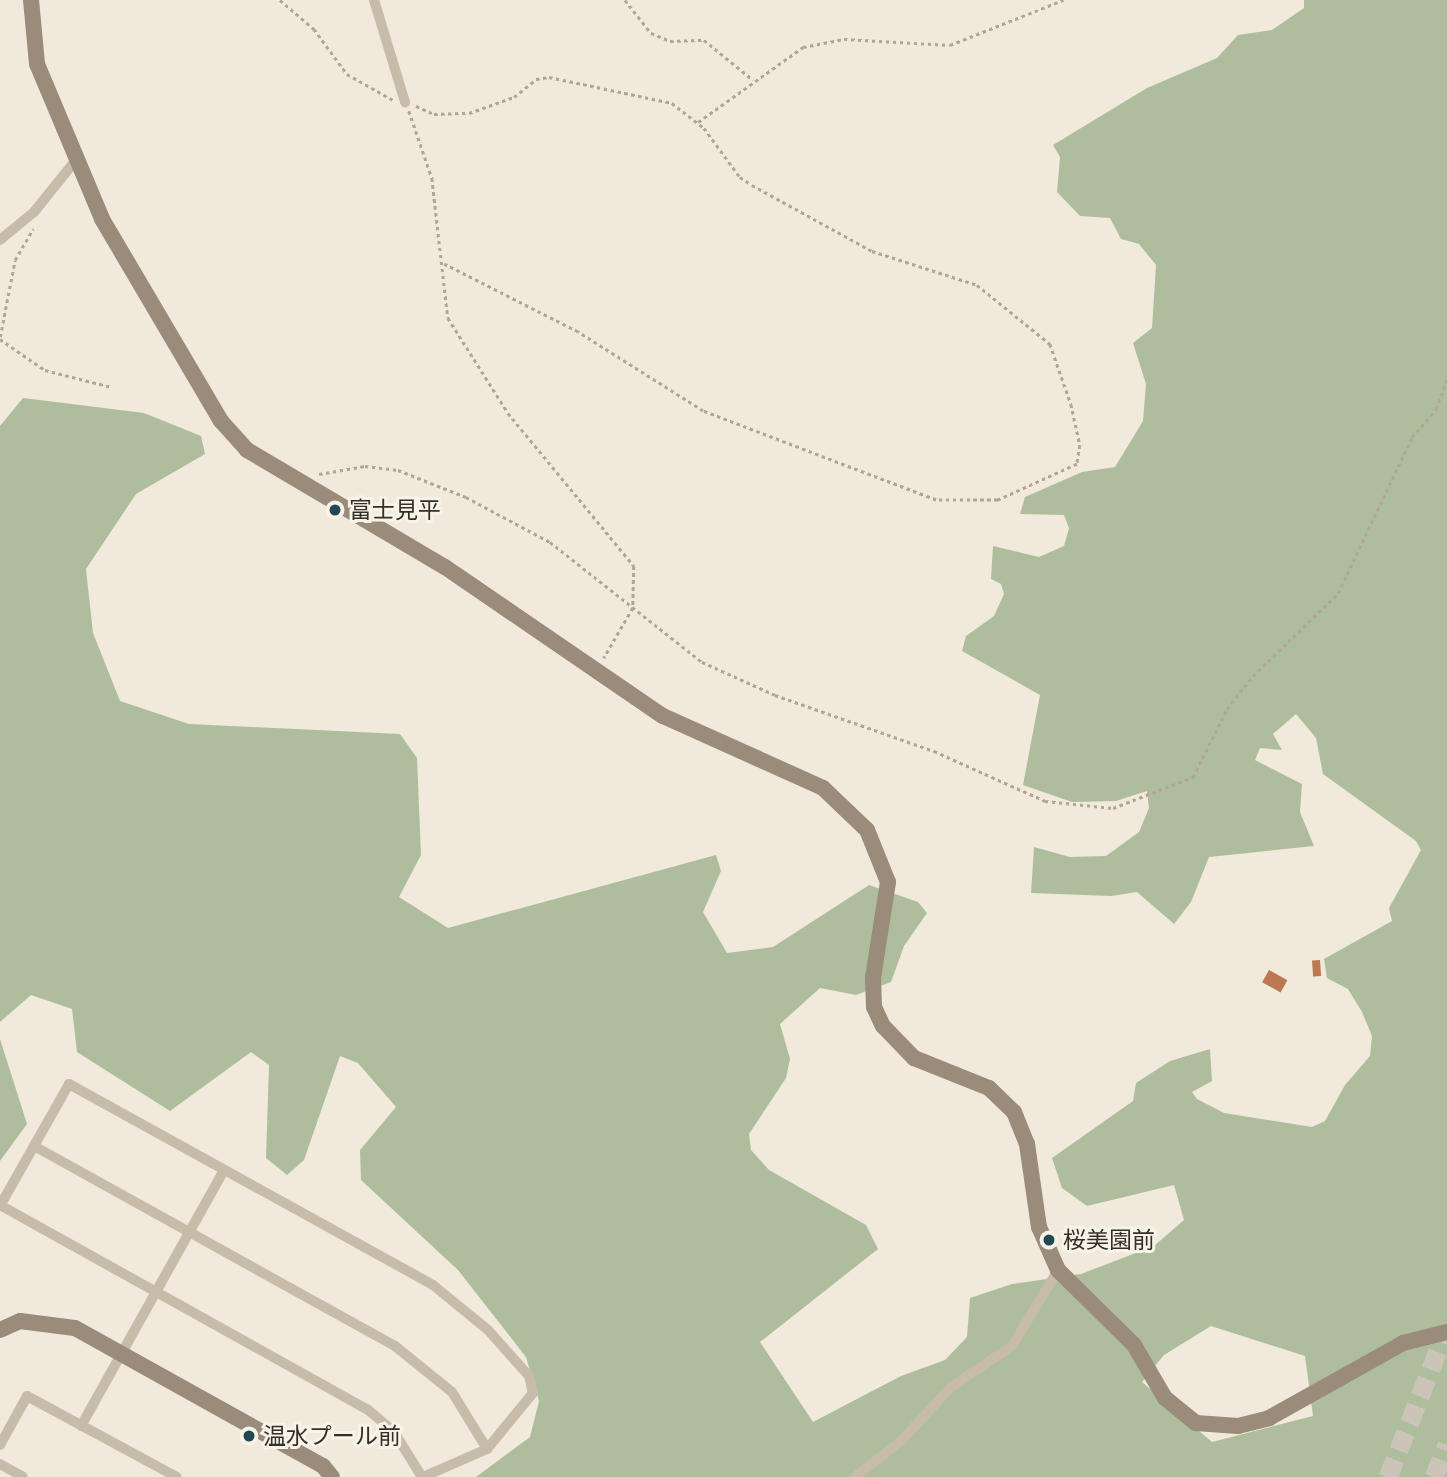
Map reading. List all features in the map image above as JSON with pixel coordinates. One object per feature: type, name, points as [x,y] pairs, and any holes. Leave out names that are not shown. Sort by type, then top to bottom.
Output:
[{"type":"street","points":[[31,0],[37,64],[108,230],[221,421],[247,450],[296,482],[426,555],[663,716],[823,788],[867,830],[888,882],[874,1007],[883,1026],[914,1058],[989,1088],[1014,1112],[1027,1144],[1039,1227],[1058,1270],[1134,1345],[1165,1398],[1210,1427],[1269,1418],[1380,1353],[1420,1336],[1447,1332]]},
{"type":"street","points":[[374,0],[405,102]]},
{"type":"street","points":[[0,240],[34,212],[76,160]]},
{"type":"street","points":[[69,1084],[433,1285],[488,1330],[529,1376],[533,1393],[487,1449],[457,1465],[423,1477],[394,1432],[367,1409],[0,1206],[34,1146],[69,1084]]},
{"type":"street","points":[[34,1146],[426,1367],[458,1401],[487,1449]]},
{"type":"street","points":[[81,1426],[224,1170]]},
{"type":"street","points":[[855,1477],[901,1441],[950,1388],[1012,1346],[1058,1270]]},
{"type":"street","points":[[0,1329],[20,1321],[50,1321],[75,1328],[323,1466],[332,1477]]},
{"type":"street","points":[[0,1446],[27,1396],[177,1477]]},
{"type":"street","points":[[0,1464],[23,1477]]},
{"type":"street","points":[[457,1465],[462,1477]]},
{"type":"path","points":[[280,0],[314,29],[347,74],[388,99],[405,102],[434,114],[469,113],[514,97],[536,79],[550,77],[671,103],[698,122],[752,185],[872,251],[977,285],[1050,344],[1071,404],[1080,445],[1077,464],[998,500],[936,500],[703,411],[578,332],[444,264]]},
{"type":"path","points":[[625,0],[651,33],[670,41],[704,40],[755,82]]},
{"type":"path","points":[[698,122],[803,47],[821,42],[950,45],[1063,0]]},
{"type":"path","points":[[405,102],[432,178],[444,264],[448,318],[508,413],[634,566],[633,608],[596,671]]},
{"type":"path","points":[[34,212],[33,233],[15,260],[0,338],[45,370],[111,387]]},
{"type":"path","points":[[296,482],[365,466],[398,470],[507,515],[702,662],[775,695],[934,751],[1045,801],[1089,810],[1133,803],[1193,777],[1227,709],[1253,676],[1338,593],[1412,437],[1436,409],[1447,378]]},
{"type":"green space","points":[[1304,0],[1447,0],[1447,1477],[476,1477],[530,1437],[539,1401],[526,1357],[458,1270],[361,1180],[360,1150],[396,1107],[358,1063],[340,1056],[304,1160],[287,1175],[266,1158],[269,1065],[251,1052],[170,1111],[77,1052],[72,1009],[31,995],[0,1022],[0,426],[23,398],[144,413],[201,436],[205,454],[136,494],[86,569],[93,633],[120,701],[189,724],[400,734],[417,758],[421,855],[399,897],[448,928],[716,855],[721,871],[703,912],[727,953],[773,947],[869,885],[918,902],[927,913],[904,946],[891,982],[856,995],[820,988],[780,1024],[790,1059],[786,1078],[749,1134],[751,1150],[769,1170],[866,1225],[878,1249],[760,1342],[813,1422],[901,1376],[945,1360],[967,1337],[970,1298],[1012,1284],[1081,1274],[1154,1246],[1184,1220],[1174,1185],[1087,1206],[1062,1188],[1052,1158],[1133,1101],[1136,1083],[1170,1061],[1210,1049],[1212,1081],[1192,1092],[1197,1099],[1224,1113],[1312,1127],[1325,1121],[1345,1085],[1370,1056],[1372,1036],[1362,1012],[1348,989],[1327,978],[1324,959],[1392,921],[1389,908],[1421,850],[1416,841],[1323,774],[1316,738],[1296,714],[1273,734],[1282,750],[1260,748],[1255,760],[1302,784],[1300,812],[1314,846],[1209,857],[1191,902],[1174,924],[1137,892],[1111,896],[1031,893],[1034,847],[1070,857],[1106,856],[1139,832],[1149,808],[1147,791],[1116,801],[1072,802],[1023,785],[1040,695],[962,651],[966,636],[994,616],[1004,594],[1001,584],[991,579],[993,546],[1039,557],[1064,546],[1069,528],[1064,515],[1020,514],[1025,497],[1082,472],[1115,467],[1143,421],[1146,384],[1133,343],[1152,328],[1156,265],[1139,244],[1121,239],[1110,218],[1080,216],[1057,192],[1060,157],[1053,145],[1147,88],[1217,58],[1238,35],[1272,30],[1304,8]],"holes":[[[1211,1326],[1305,1356],[1313,1416],[1212,1442],[1142,1382],[1164,1355]]]},
{"type":"green space","points":[[0,1039],[27,1124],[0,1161]]},
{"type":"building","points":[[1320,960],[1321,976],[1313,977],[1312,961]]},
{"type":"building","points":[[1269,970],[1287,980],[1281,992],[1262,982]]},
{"type":"tunnel","points":[[1388,1477],[1447,1328]]},
{"type":"tunnel","points":[[1434,1477],[1447,1444]]},
{"type":"place","name":"富士見平","points":[[335,510]]},
{"type":"place","name":"桜美園前","points":[[1049,1240]]},
{"type":"place","name":"温水プール前","points":[[249,1436]]}]
